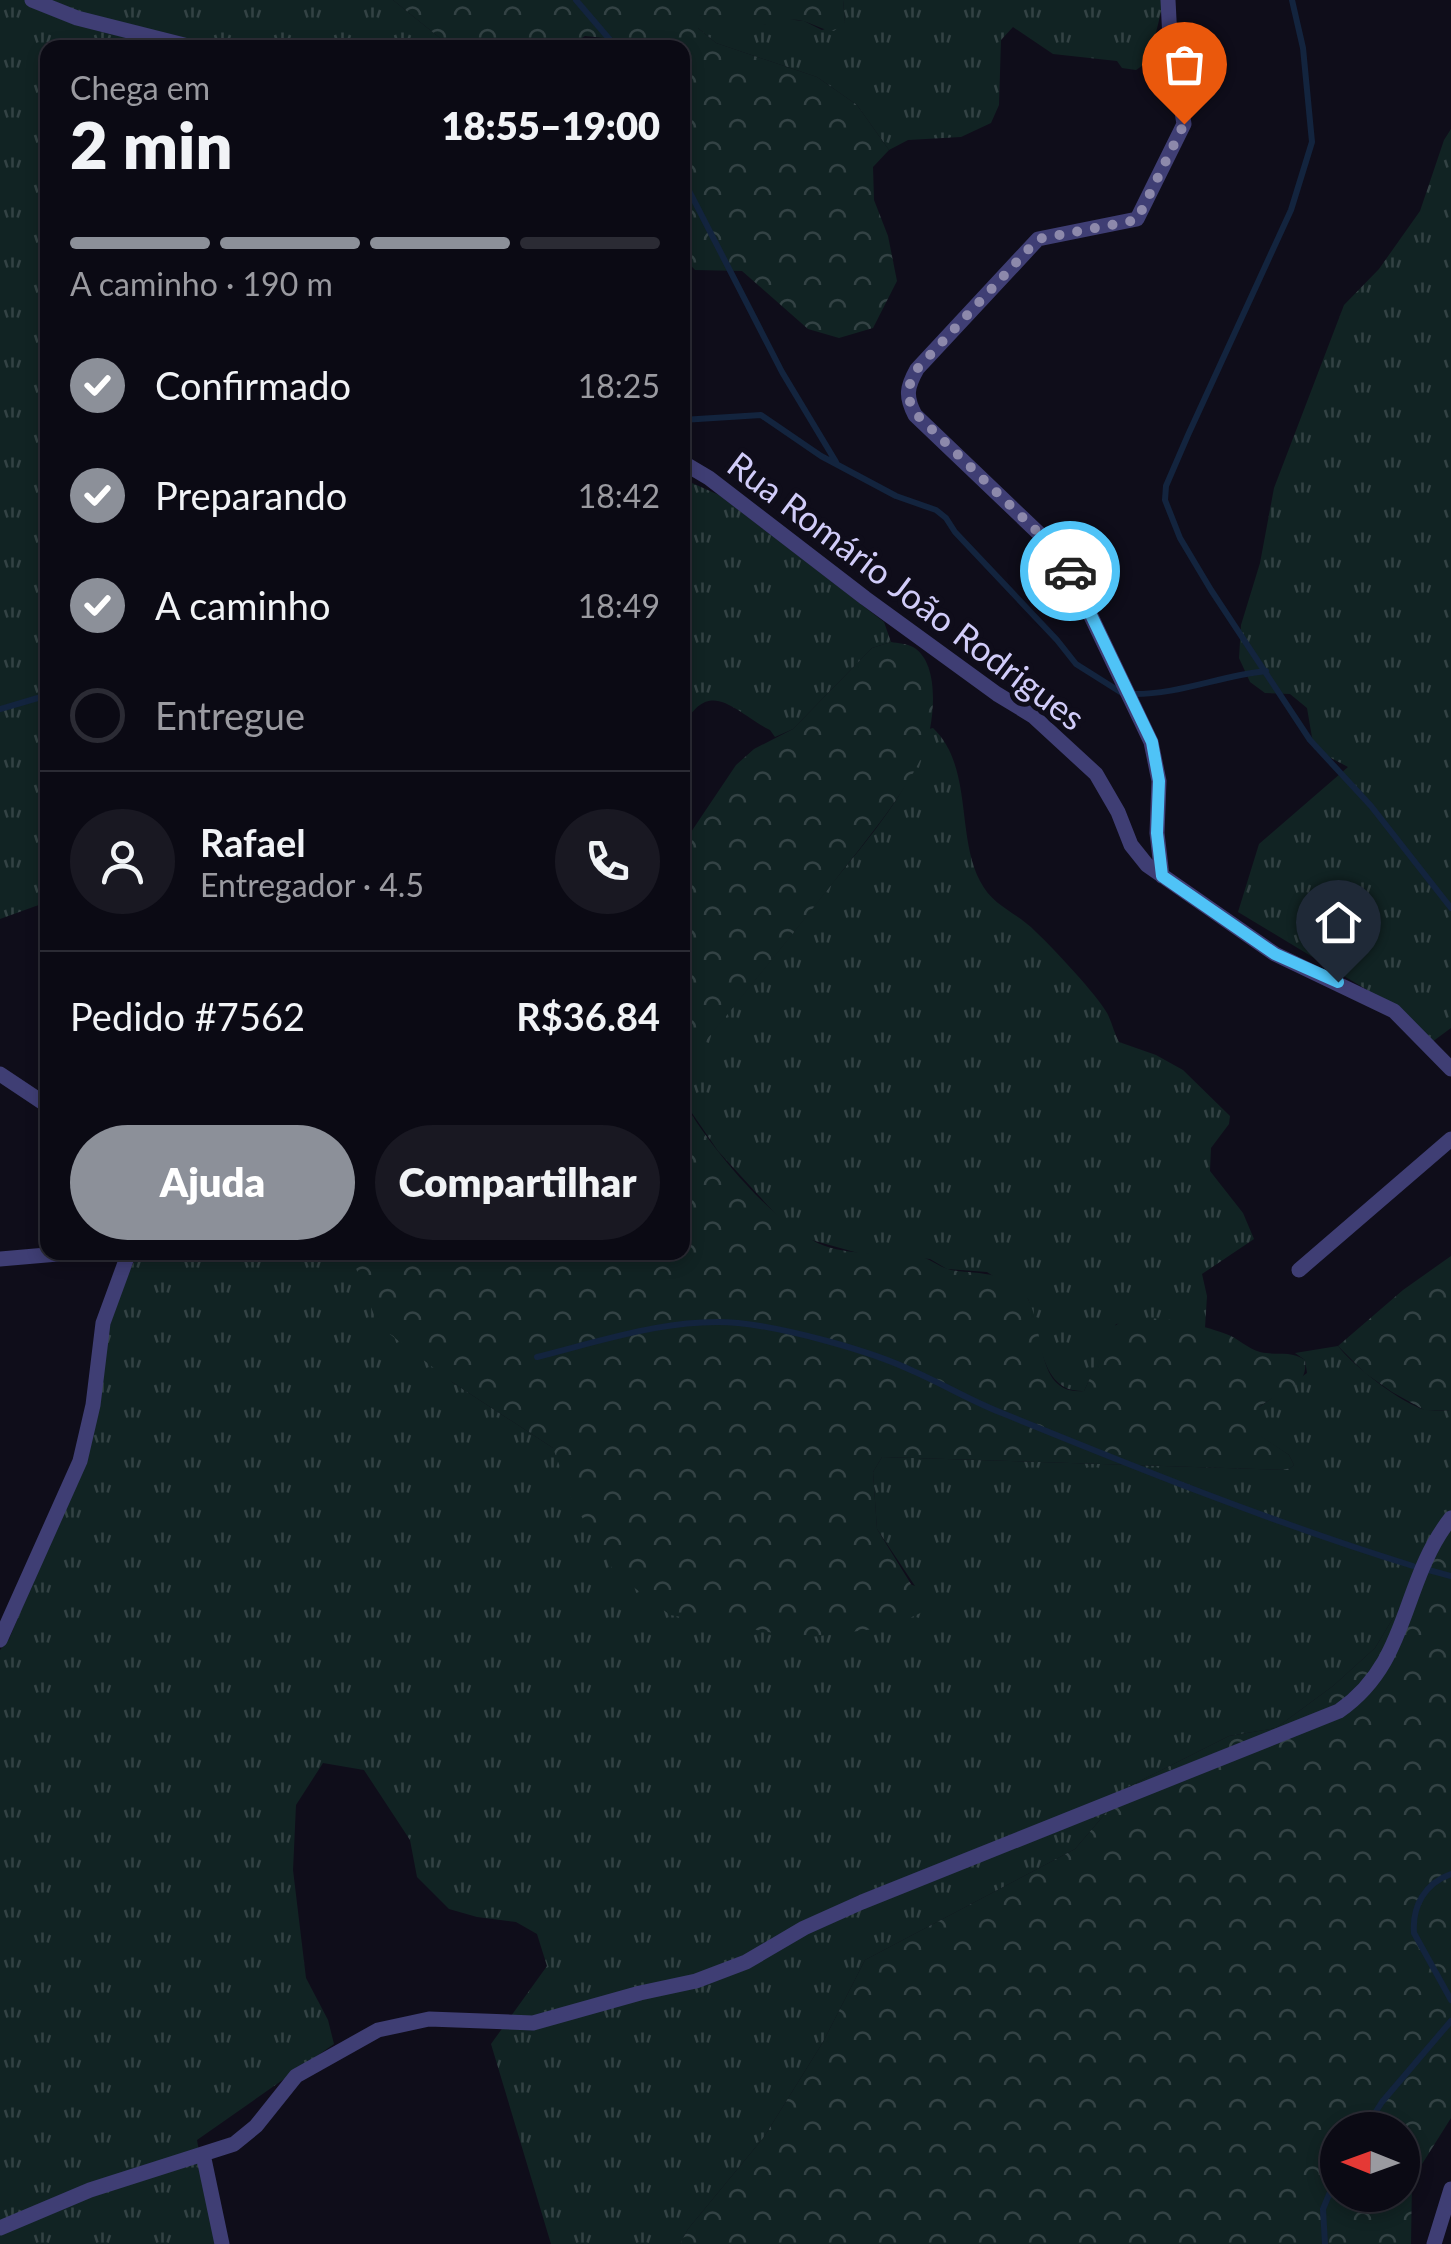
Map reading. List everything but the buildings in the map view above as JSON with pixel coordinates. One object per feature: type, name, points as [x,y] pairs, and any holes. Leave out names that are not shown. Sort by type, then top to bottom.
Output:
[{"type":"street","points":[[32,0],[77,18],[164,40]]},
{"type":"street","points":[[1162,876],[1157,833],[1159,781],[1152,742],[1069,570],[1050,544],[916,414],[907,400],[908,385],[917,369],[1038,239],[1137,220],[1184,124],[1170,39],[1168,0]]},
{"type":"street","name":"Rua Romário João Rodrigues","points":[[690,467],[997,694],[1033,716],[1096,774],[1138,856],[1162,876],[1275,954],[1394,1011],[1451,1069]]},
{"type":"street","points":[[0,1074],[40,1101]]},
{"type":"street","points":[[1299,1270],[1451,1139]]},
{"type":"street","points":[[0,1259],[40,1256]]},
{"type":"street","points":[[0,1640],[80,1461],[94,1405],[103,1323],[126,1260]]},
{"type":"street","points":[[0,2228],[90,2190],[234,2144],[256,2126],[296,2076],[378,2030],[428,2019],[533,2022],[696,1981],[746,1962],[804,1928],[862,1902],[1339,1711],[1363,1694],[1384,1667],[1398,1638],[1412,1587],[1451,1518]]},
{"type":"street","points":[[203,2154],[222,2244]]},
{"type":"street","points":[[1434,2244],[1451,2189]]},
{"type":"green space","points":[[0,0],[393,0],[442,40],[40,40],[40,905],[0,919]]},
{"type":"green space","points":[[393,0],[843,0],[845,22],[834,31],[798,20],[755,25],[707,15],[699,16],[698,28],[716,43],[817,77],[857,105],[889,150],[873,167],[874,200],[888,236],[897,281],[873,328],[839,338],[808,329],[742,271],[695,270],[690,265],[690,40],[604,40],[585,36],[579,40],[442,40]]},
{"type":"green space","points":[[843,0],[1164,0],[1149,61],[1136,70],[1122,68],[1117,61],[1053,54],[1013,27],[1001,40],[999,105],[991,123],[961,137],[908,140],[889,150],[857,105],[817,77],[716,43],[698,28],[698,16],[708,14],[763,25],[785,19],[804,21],[822,30],[845,22]]},
{"type":"green space","points":[[1451,129],[1451,1028],[1432,1042],[1387,1002],[1238,912],[1259,844],[1348,767],[1314,749],[1307,708],[1290,694],[1265,693],[1250,682],[1239,658],[1241,625],[1260,563],[1274,488],[1344,305],[1379,269],[1420,211]]},
{"type":"green space","points":[[690,482],[719,495],[884,622],[891,642],[872,648],[793,729],[775,737],[770,730],[724,703],[703,703],[690,716]]},
{"type":"green space","points":[[891,642],[905,644],[922,655],[928,667],[933,697],[923,754],[871,834],[690,1059],[690,834],[736,765],[754,749],[793,729],[872,648]]},
{"type":"green space","points":[[933,728],[946,744],[954,761],[968,843],[985,890],[1036,932],[1085,984],[1107,1013],[1119,1042],[1183,1070],[1230,1116],[1229,1124],[1211,1148],[1210,1171],[1243,1213],[1254,1239],[1202,1274],[1207,1296],[1205,1328],[1166,1320],[1116,1324],[1084,1391],[1069,1389],[1049,1371],[1028,1299],[987,1272],[947,1269],[930,1259],[858,1253],[808,1239],[782,1221],[718,1151],[690,1110],[690,1058],[887,814],[912,773],[929,729]]},
{"type":"green space","points":[[690,1111],[745,1183],[806,1237],[848,1251],[921,1257],[946,1269],[993,1275],[1017,1286],[1034,1314],[1047,1367],[1054,1380],[1066,1389],[1084,1391],[1108,1332],[1123,1321],[1136,1319],[1201,1326],[1260,1352],[1299,1357],[1305,1360],[1305,1370],[1291,1388],[1259,1407],[1261,1436],[1289,1455],[1294,1465],[1288,1470],[882,1457],[873,1472],[877,1529],[927,1610],[890,1627],[803,1638],[670,1615],[615,1573],[573,1502],[553,1448],[452,1382],[378,1325],[353,1260],[690,1260]]},
{"type":"green space","points":[[1451,1256],[1451,1410],[1426,1411],[1365,1373],[1338,1346],[1403,1290]]},
{"type":"green space","points":[[135,1260],[356,1260],[452,1382],[553,1448],[915,1586],[877,1529],[873,1472],[882,1457],[1288,1470],[1294,1465],[1289,1455],[1260,1436],[1258,1408],[1307,1373],[1305,1360],[1295,1353],[1338,1346],[1366,1373],[1405,1401],[1429,1411],[1451,1410],[1451,1522],[1375,1648],[1333,1686],[1276,1728],[1229,1736],[1128,1787],[1075,1849],[865,1960],[823,2042],[764,2137],[680,2244],[551,2244],[491,2044],[547,1966],[537,1934],[516,1922],[449,1909],[417,1877],[410,1840],[364,1770],[323,1763],[296,1805],[293,1870],[306,1978],[328,2020],[334,2044],[197,2140],[215,2244],[0,2244],[0,1650],[9,1639],[86,1458],[107,1330],[121,1285]]},
{"type":"green space","points":[[1451,1522],[1451,2118],[1420,2167],[1420,2112],[1320,2112],[1320,2212],[1412,2212],[1411,2244],[680,2244],[764,2137],[823,2042],[865,1960],[1075,1849],[1128,1787],[1229,1736],[1276,1728],[1333,1686],[1375,1648]]},
{"type":"waterway","points":[[576,0],[610,40]]},
{"type":"waterway","points":[[1292,0],[1303,48],[1312,142],[1291,210],[1188,435],[1166,486],[1165,500],[1180,538],[1211,590],[1310,740],[1371,806],[1451,908]]},
{"type":"waterway","points":[[690,193],[782,372],[836,462]]},
{"type":"waterway","points":[[690,419],[761,415],[821,456],[896,496],[936,510],[1076,664],[1122,693]]},
{"type":"waterway","points":[[1131,694],[1165,692],[1266,671]]},
{"type":"waterway","points":[[0,709],[40,697]]},
{"type":"waterway","points":[[537,1357],[636,1332],[687,1324],[738,1323],[803,1335],[895,1363],[991,1408],[1155,1474],[1413,1566]]},
{"type":"waterway","points":[[1425,1569],[1451,1576]]},
{"type":"waterway","points":[[1451,1874],[1427,1890],[1414,1923],[1414,1933],[1451,2000]]},
{"type":"waterway","points":[[1376,2112],[1451,2021]]},
{"type":"waterway","points":[[1323,2212],[1325,2244]]},
{"type":"way so far","points":[[1070,571],[1050,544],[916,414],[907,400],[908,385],[917,369],[1038,239],[1137,220],[1184,124]]},
{"type":"route","points":[[1070,571],[1152,742],[1159,781],[1157,833],[1162,876],[1275,954],[1338,982]]}]
